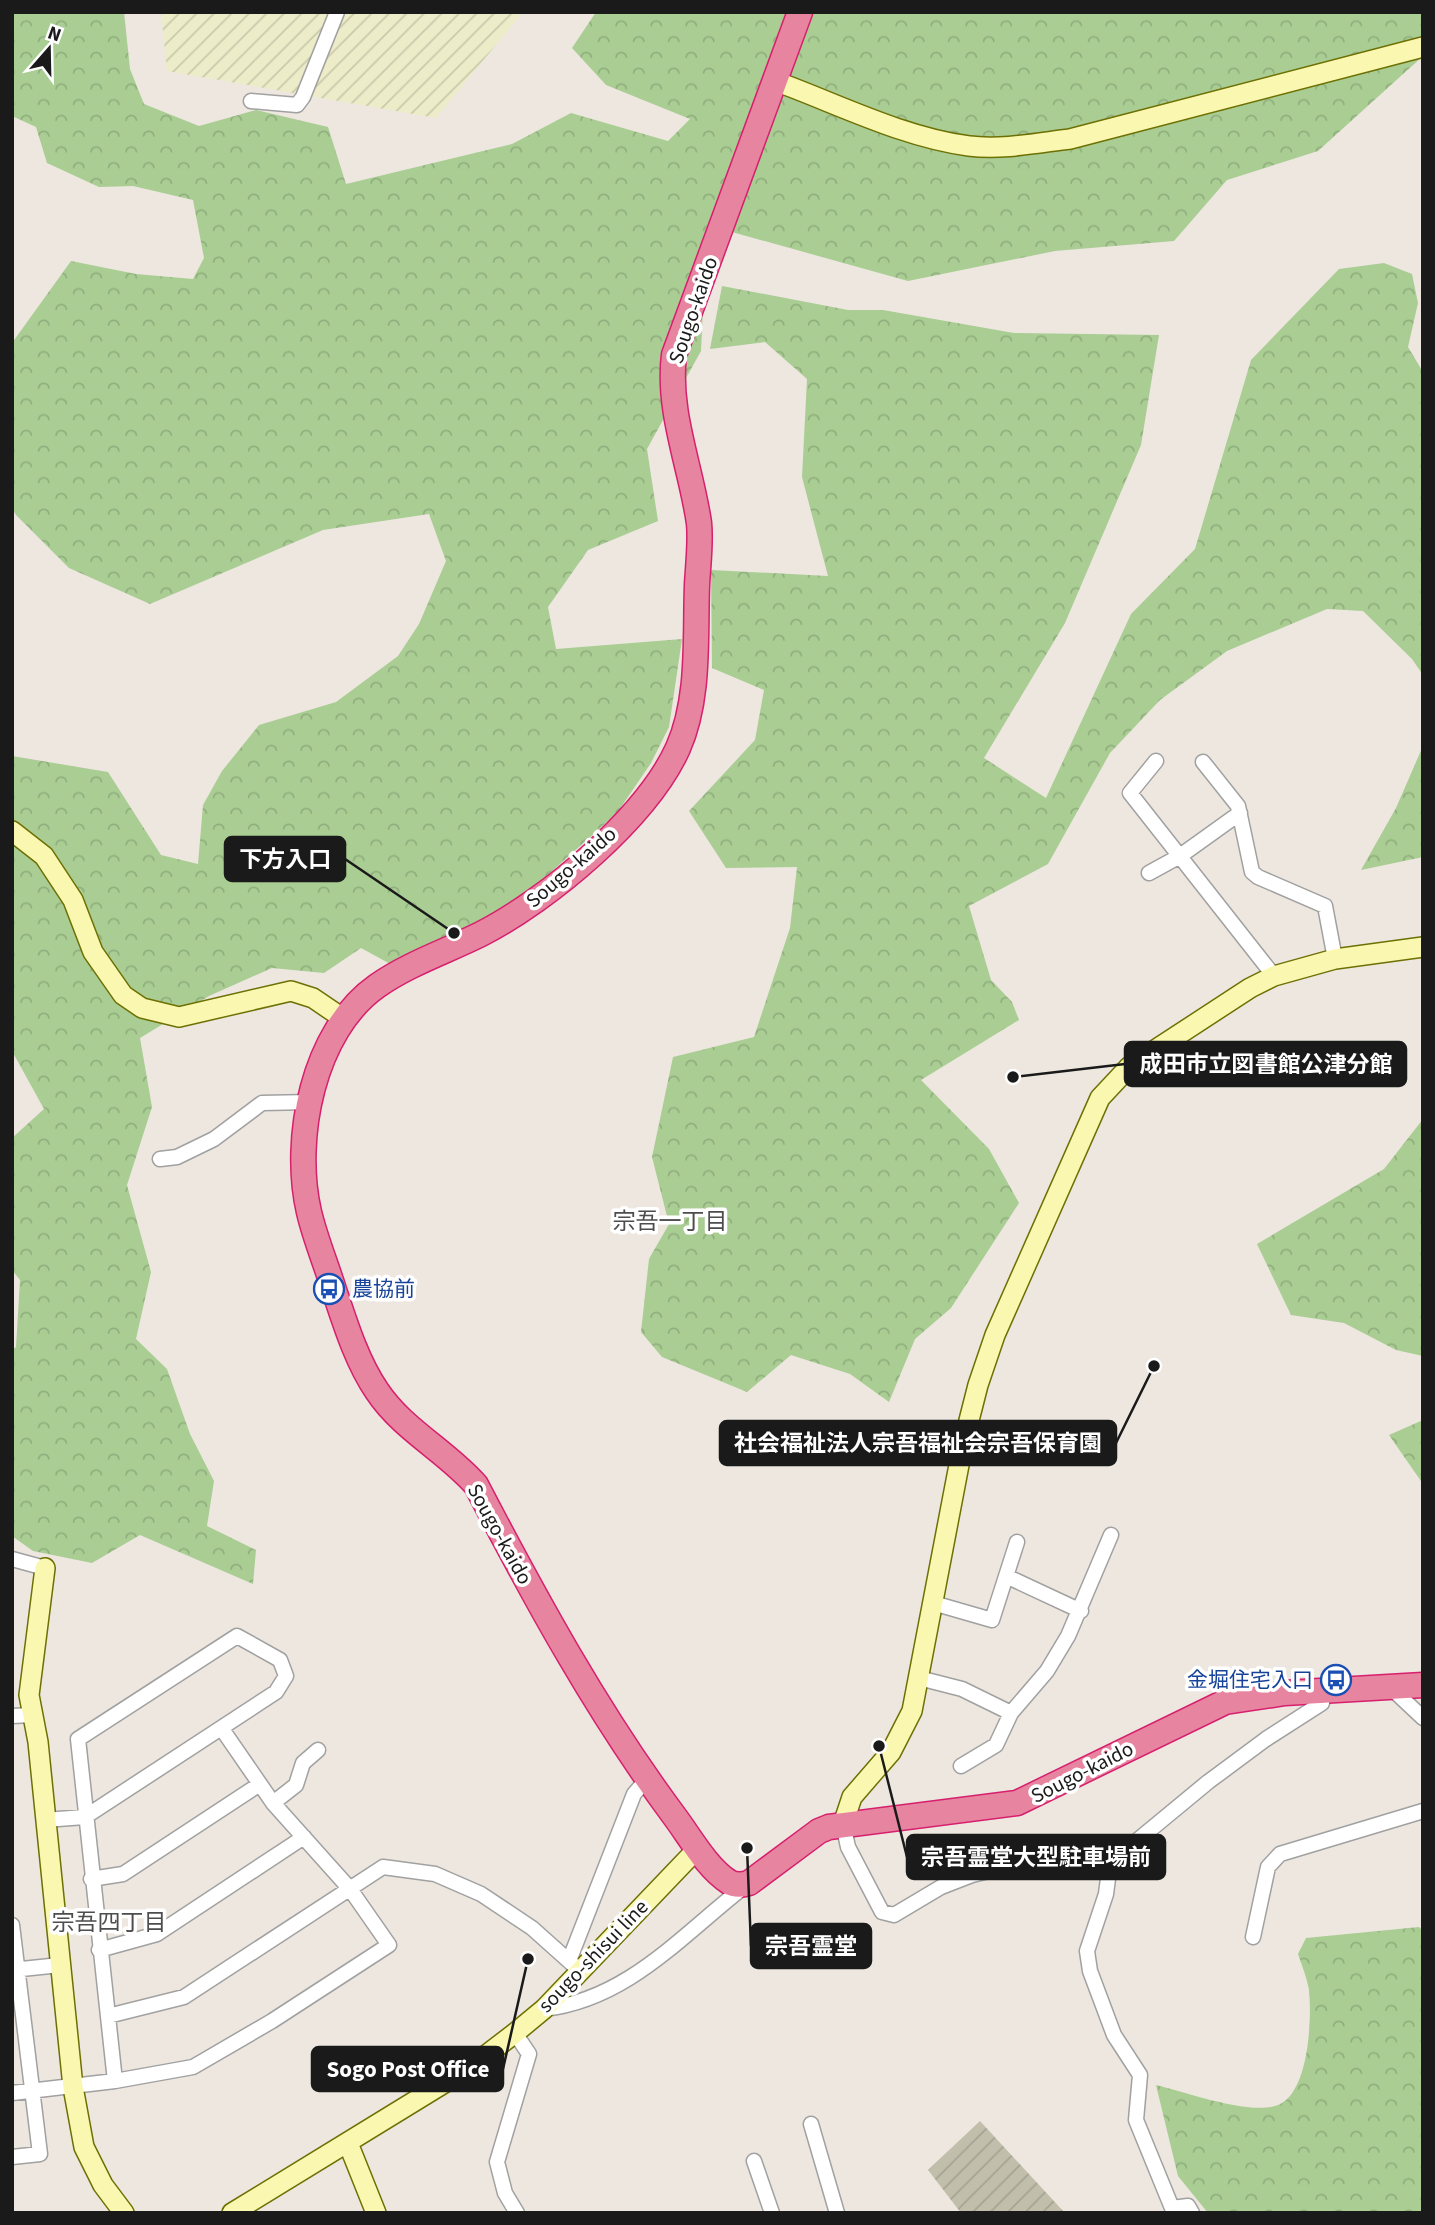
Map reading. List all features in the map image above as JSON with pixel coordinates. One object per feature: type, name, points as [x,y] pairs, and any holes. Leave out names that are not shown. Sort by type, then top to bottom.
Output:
[{"type":"highway","name":"Sougo-kaido","points":[[800,12],[674,355],[672,398],[699,527],[693,690],[679,747],[646,797],[588,857],[547,894],[484,933],[378,985],[359,999],[344,1019],[321,1066],[311,1102],[304,1142],[304,1179],[309,1212],[345,1323],[374,1386],[403,1423],[457,1464],[475,1485],[581,1680],[647,1779],[698,1848],[730,1882],[740,1885],[749,1883],[819,1832],[843,1824],[1017,1803],[1225,1702],[1257,1695],[1423,1685]]},
{"type":"street","points":[[251,101],[297,105],[303,97],[337,12]]},
{"type":"street","points":[[775,81],[925,137],[970,146],[1015,146],[1070,139],[1423,47]]},
{"type":"street","points":[[1156,761],[1130,793],[1274,976]]},
{"type":"street","points":[[1203,762],[1238,806],[1252,872],[1325,906],[1335,959]]},
{"type":"street","points":[[1149,873],[1180,856],[1240,813]]},
{"type":"street","points":[[12,831],[44,856],[73,900],[93,952],[123,995],[142,1008],[179,1017],[291,991],[313,998],[344,1019]]},
{"type":"street","points":[[1324,1692],[1322,1703],[1237,1760],[1110,1863],[993,1870],[972,1875],[941,1887],[894,1915],[882,1912],[848,1847],[843,1824],[852,1797],[891,1752],[912,1711],[963,1444],[978,1385],[995,1335],[1090,1117],[1111,1083],[1129,1067],[1250,988],[1274,976],[1335,959],[1423,947]]},
{"type":"street","points":[[160,1159],[177,1157],[214,1139],[262,1103],[311,1102]]},
{"type":"street","points":[[961,1766],[996,1745],[1011,1713],[1047,1671],[1081,1611],[1111,1535]]},
{"type":"street","points":[[933,1603],[992,1620],[1017,1542]]},
{"type":"street","points":[[12,1559],[45,1568],[29,1695],[38,1742],[73,2087],[84,2147],[103,2185],[124,2213]]},
{"type":"street","points":[[1006,1576],[1081,1611]]},
{"type":"street","points":[[44,1820],[85,1817],[222,1729],[276,1692],[286,1676],[280,1660],[237,1636],[78,1739],[85,1817],[91,1879],[115,2081]]},
{"type":"street","points":[[919,1678],[962,1689],[1011,1713]]},
{"type":"street","points":[[1390,1687],[1423,1718]]},
{"type":"street","points":[[12,1716],[32,1715]]},
{"type":"street","points":[[12,2093],[115,2081],[193,2067],[272,2021],[389,1945],[350,1889],[273,1803],[222,1729]]},
{"type":"street","points":[[273,1803],[296,1785],[303,1763],[318,1750]]},
{"type":"street","points":[[108,2016],[184,1997],[383,1867],[435,1874],[481,1894],[532,1928],[574,1965],[634,1794],[647,1779]]},
{"type":"street","points":[[91,1879],[123,1874],[260,1784]]},
{"type":"street","points":[[1253,1937],[1268,1867],[1280,1854],[1423,1811]]},
{"type":"street","points":[[99,1950],[157,1934],[304,1837]]},
{"type":"street","name":"sougo-shisui line","points":[[232,2213],[472,2066],[515,2033],[544,2009],[574,1965],[698,1848]]},
{"type":"street","points":[[1110,1863],[1106,1894],[1087,1951],[1090,1971],[1114,2035],[1140,2075],[1136,2120],[1168,2211],[1188,2206],[1192,2213]]},
{"type":"street","points":[[544,2009],[570,2006],[593,1999],[638,1974],[749,1883]]},
{"type":"street","points":[[12,1926],[19,2032],[32,2091],[40,2154],[12,2157]]},
{"type":"street","points":[[15,1969],[60,1965]]},
{"type":"street","points":[[515,2033],[529,2054],[497,2162],[505,2193],[517,2213]]},
{"type":"street","points":[[811,2124],[837,2213]]},
{"type":"street","points":[[348,2143],[376,2213]]},
{"type":"street","points":[[754,2161],[772,2213]]},
{"type":"shaded area","points":[[980,2121],[1065,2213],[961,2213],[928,2170]]},
{"type":"green space","points":[[12,12],[124,12],[130,69],[144,104],[199,126],[256,110],[328,127],[346,184],[512,144],[571,113],[668,141],[690,119],[606,85],[572,48],[596,12],[1423,12],[1423,56],[1318,151],[1227,180],[1174,241],[1055,251],[908,281],[707,225],[701,351],[647,449],[658,521],[588,550],[548,607],[556,649],[682,639],[669,727],[651,763],[617,813],[514,905],[394,966],[361,948],[324,973],[272,968],[209,996],[140,1038],[152,1107],[127,1185],[151,1272],[136,1339],[167,1369],[190,1434],[214,1481],[207,1526],[256,1550],[253,1584],[140,1535],[92,1563],[33,1551],[12,1536],[12,1350],[16,1347],[20,1280],[12,1270],[12,1138],[44,1109],[12,1051],[12,756],[108,772],[161,855],[198,864],[203,805],[222,771],[259,725],[336,702],[398,656],[419,624],[446,561],[429,514],[323,530],[150,604],[69,568],[16,515],[12,508],[12,343],[71,261],[136,274],[193,279],[204,258],[193,200],[133,186],[99,187],[47,163],[36,127],[12,116]]},
{"type":"green space","points":[[161,12],[523,12],[436,118],[167,71]]},
{"type":"green space","points":[[1384,263],[1412,274],[1418,303],[1408,347],[1423,372],[1423,675],[1412,659],[1363,611],[1327,609],[1227,651],[1160,700],[1110,753],[1048,864],[969,906],[991,980],[1012,1002],[1019,1020],[921,1080],[989,1149],[1019,1203],[951,1308],[915,1339],[889,1402],[850,1374],[791,1355],[747,1392],[662,1357],[641,1332],[649,1259],[669,1224],[652,1157],[673,1057],[754,1037],[790,928],[797,867],[726,868],[689,811],[755,740],[764,690],[712,668],[711,570],[828,576],[802,477],[807,379],[765,342],[710,349],[722,286],[848,310],[883,310],[1014,333],[1159,335],[1141,445],[1065,623],[984,758],[1046,798],[1131,614],[1195,549],[1251,360],[1339,269]]},
{"type":"green space","points":[[1423,746],[1423,857],[1361,870],[1396,808]]},
{"type":"green space","points":[[1423,1119],[1423,1356],[1396,1350],[1344,1323],[1291,1315],[1257,1244],[1384,1169]]},
{"type":"green space","points":[[1423,1420],[1423,1484],[1389,1435]]},
{"type":"green space","points":[[1419,1927],[1423,1931],[1423,2213],[1208,2213],[1178,2176],[1156,2085],[1251,2108],[1278,2105],[1288,2098],[1296,2086],[1306,2054],[1310,2019],[1309,1990],[1298,1954],[1306,1938]]},
{"type":"place","name":"下方入口","points":[[454,933]]},
{"type":"place","name":"成田市立図書館公津分館","points":[[1013,1077]]},
{"type":"place","name":"農協前","points":[[329,1289]]},
{"type":"place","name":"社会福祉法人宗吾福祉会宗吾保育園","points":[[1154,1366]]},
{"type":"place","name":"金堀住宅入口","points":[[1336,1680]]},
{"type":"place","name":"宗吾霊堂大型駐車場前","points":[[879,1746]]},
{"type":"place","name":"宗吾霊堂","points":[[747,1848]]},
{"type":"place","name":"Sogo Post Office","points":[[528,1959]]},
{"type":"district","name":"宗吾一丁目","points":[[670,1221]]},
{"type":"district","name":"宗吾四丁目","points":[[109,1922]]}]
